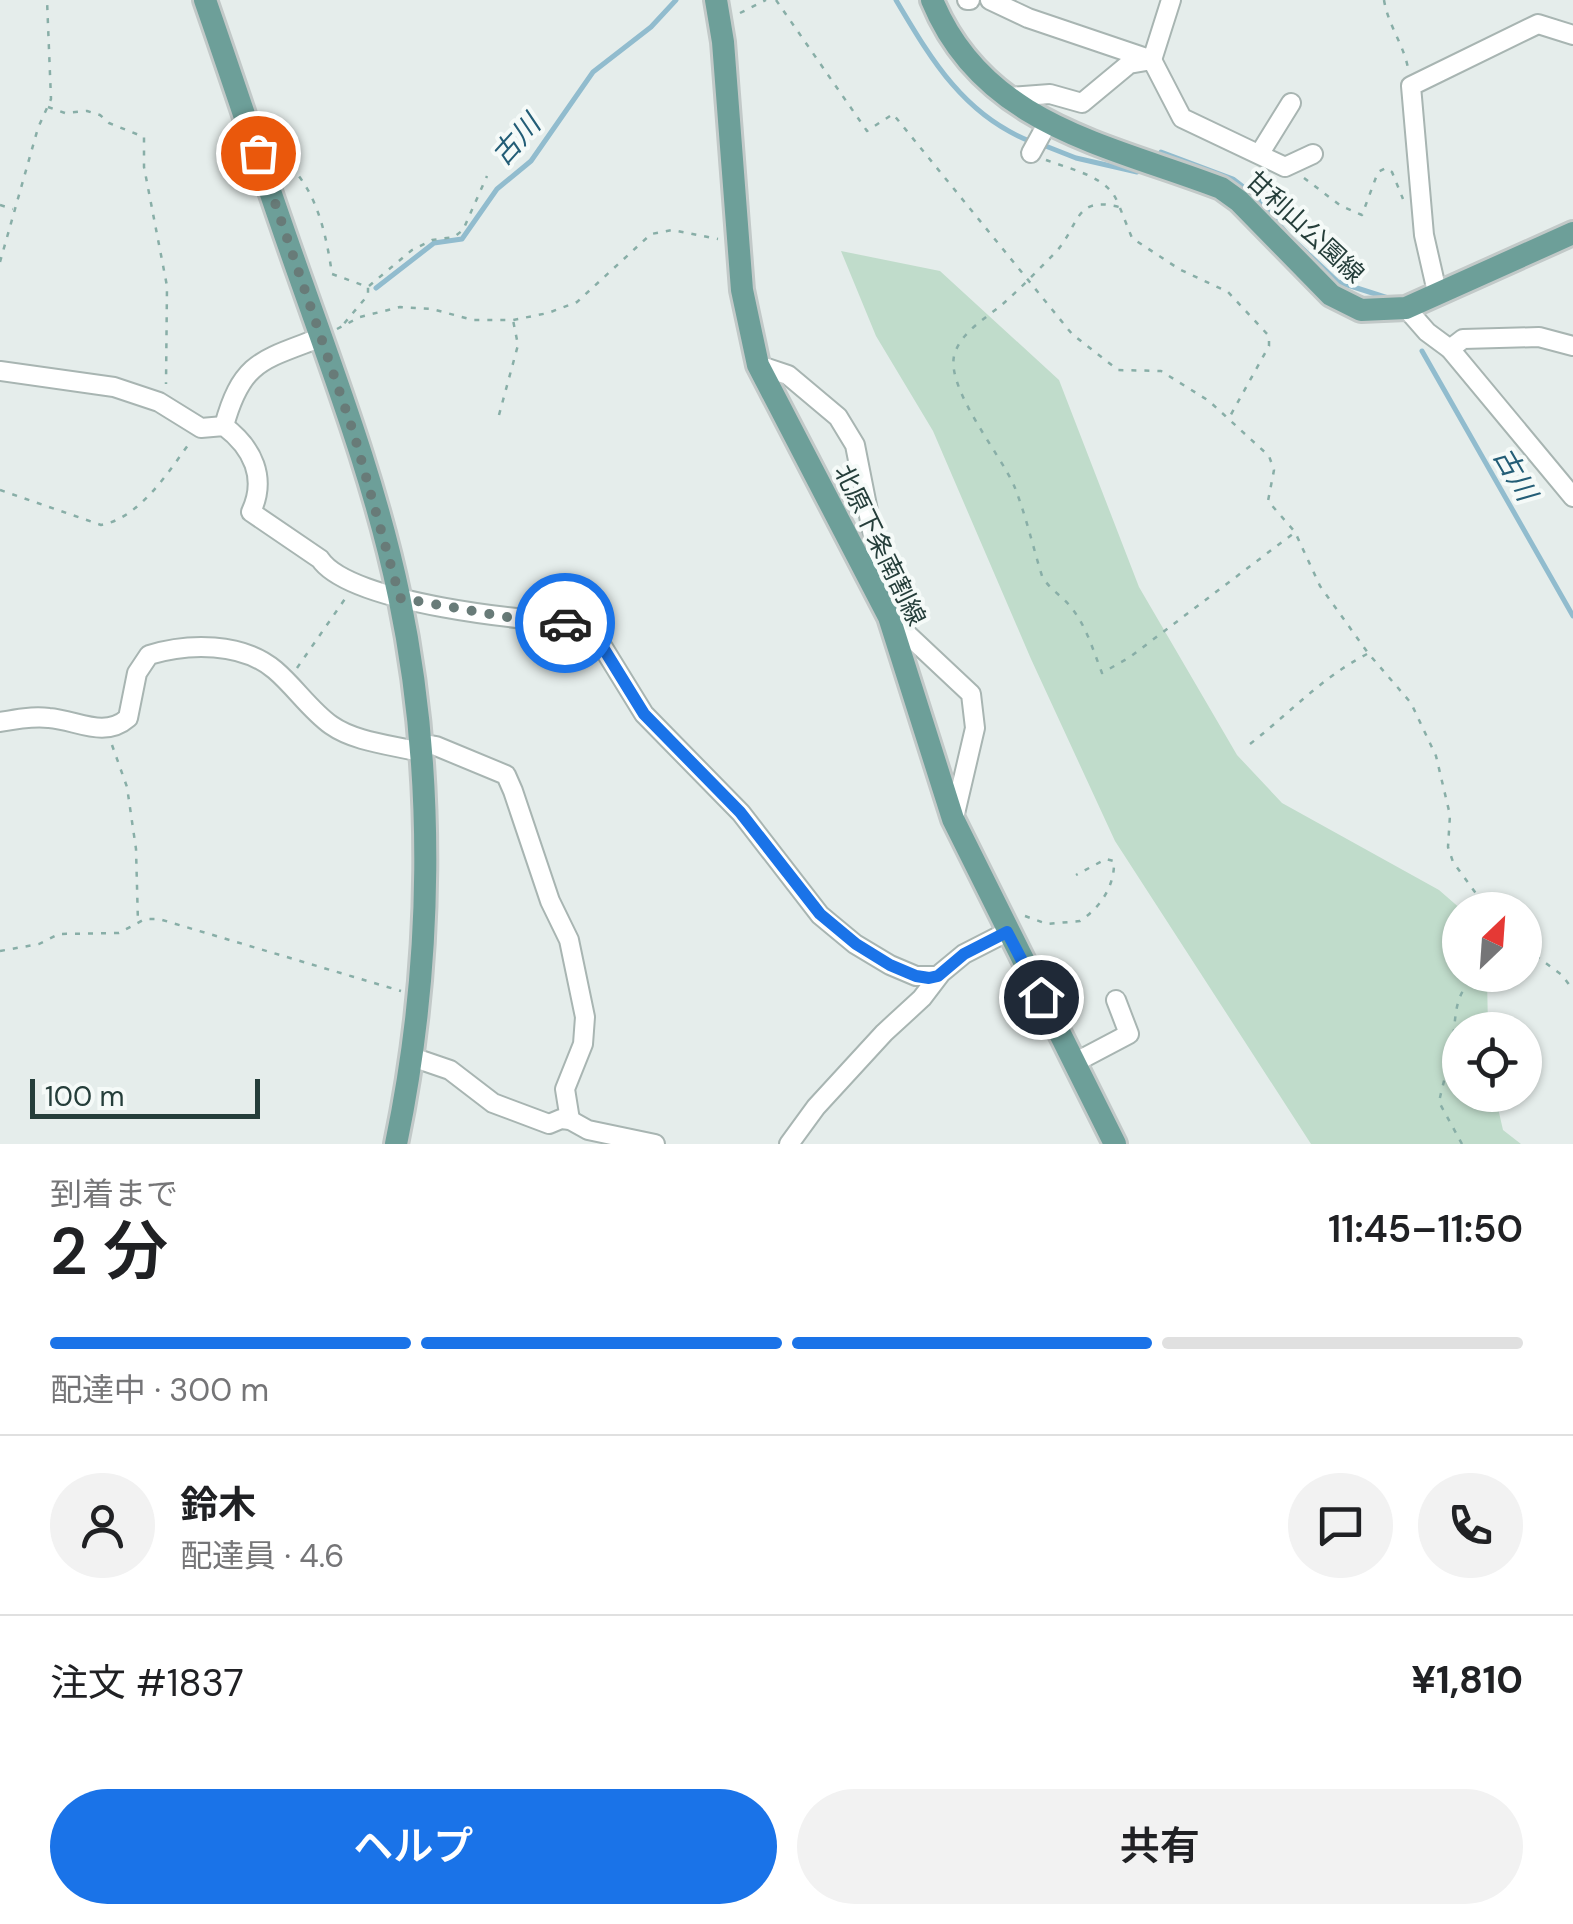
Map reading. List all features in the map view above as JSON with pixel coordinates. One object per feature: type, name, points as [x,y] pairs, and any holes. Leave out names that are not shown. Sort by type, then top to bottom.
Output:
[{"type":"main road","points":[[205,0],[258,153],[332,332],[400,598],[420,748],[424,898],[412,1057],[396,1144]]},
{"type":"main road","name":"甘利山公園線","points":[[932,0],[942,23],[966,58],[1044,129],[1221,188],[1330,295],[1344,304],[1389,312],[1406,308],[1573,234]]},
{"type":"main road","name":"北原下条南割線","points":[[718,12],[742,290],[758,365],[889,617],[954,819],[1015,924],[1074,1062],[1115,1144]]},
{"type":"street","points":[[990,0],[1028,18],[1152,60],[1182,118],[1285,167],[1313,154]]},
{"type":"street","points":[[1152,60],[1171,0]]},
{"type":"street","points":[[1437,292],[1424,235],[1411,86],[1538,24],[1573,35]]},
{"type":"street","points":[[1009,97],[1050,94],[1082,103],[1129,64],[1152,60]]},
{"type":"street","points":[[1260,153],[1291,103]]},
{"type":"street","points":[[1032,153],[1044,129]]},
{"type":"street","points":[[1406,308],[1427,332],[1450,349],[1573,497]]},
{"type":"street","points":[[224,426],[235,393],[251,368],[332,332]]},
{"type":"street","points":[[1450,349],[1463,339],[1539,336],[1573,346]]},
{"type":"street","points":[[758,365],[788,375],[838,417],[855,445],[889,617],[971,694],[975,728],[954,819]]},
{"type":"street","points":[[0,371],[114,388],[166,406],[201,428],[224,426],[251,453],[258,487],[251,512],[320,559],[324,566],[356,583],[400,598],[535,622],[584,623],[591,628],[644,714],[740,812],[820,914],[856,944],[890,965],[916,976],[938,976]]},
{"type":"street","points":[[0,722],[52,718],[109,728],[128,718],[141,662],[148,655],[204,647],[241,652],[259,659],[332,725],[359,736],[420,748],[436,746],[506,775],[550,901],[569,940],[586,1018],[582,1044],[566,1089],[570,1120]]},
{"type":"street","points":[[790,1144],[816,1107],[922,998],[938,976],[964,954],[1015,924]]},
{"type":"street","points":[[1074,1062],[1129,1034],[1116,1000]]},
{"type":"street","points":[[412,1057],[450,1070],[493,1103],[549,1124],[570,1120],[588,1130],[655,1144]]},
{"type":"path","points":[[0,262],[38,128],[51,99],[47,0]]},
{"type":"path","points":[[718,12],[766,0]]},
{"type":"path","points":[[776,0],[867,131],[894,114],[1072,334],[1118,370],[1161,370],[1209,401],[1269,456],[1274,470],[1268,501],[1294,532],[1320,586],[1410,703],[1436,756],[1450,815],[1448,848],[1453,862],[1475,892]]},
{"type":"path","points":[[1384,0],[1387,18],[1404,48],[1411,86]]},
{"type":"path","points":[[48,107],[65,113],[87,111],[100,115],[118,128],[144,137],[146,182],[167,286],[166,406]]},
{"type":"path","points":[[258,153],[284,158],[300,176],[325,226],[332,274],[368,286]]},
{"type":"path","points":[[1032,153],[1107,185],[1116,194],[1132,238],[1179,269],[1228,292],[1269,336],[1269,346],[1228,418]]},
{"type":"path","points":[[1285,167],[1341,206],[1362,214],[1378,172],[1386,168],[1392,172],[1406,206]]},
{"type":"path","points":[[368,286],[412,250],[432,240],[454,237],[463,230],[488,176]]},
{"type":"path","points":[[1119,207],[1101,202],[1088,204],[1078,214],[1068,240],[1030,280],[975,326],[957,346],[952,360],[974,419],[1016,489],[1042,576],[1082,624],[1102,673],[1130,657],[1294,532]]},
{"type":"path","points":[[0,205],[15,210]]},
{"type":"path","points":[[332,332],[360,317],[400,307],[432,309],[473,320],[512,320],[548,313],[578,302],[651,234],[683,231],[739,244]]},
{"type":"path","points":[[332,332],[368,295],[368,286]]},
{"type":"path","points":[[499,415],[518,345],[512,320]]},
{"type":"path","points":[[0,490],[101,526],[112,523],[154,488],[201,428]]},
{"type":"path","points":[[287,682],[356,583]]},
{"type":"path","points":[[1250,744],[1334,671],[1368,653]]},
{"type":"path","points":[[109,728],[114,756],[127,786],[136,849],[138,924]]},
{"type":"path","points":[[1015,924],[1080,921],[1106,894],[1114,874],[1114,861],[1106,858],[1076,875]]},
{"type":"path","points":[[0,951],[39,944],[59,934],[119,934],[145,920],[159,919],[418,996]]},
{"type":"path","points":[[1542,960],[1562,974],[1573,990]]},
{"type":"path","points":[[1461,992],[1439,1102],[1462,1144]]},
{"type":"green space","points":[[841,251],[940,271],[1059,380],[1139,587],[1237,755],[1282,803],[1442,893],[1442,992],[1487,992],[1488,1012],[1442,1012],[1442,1112],[1499,1112],[1503,1130],[1521,1144],[1311,1144],[1115,841],[933,431],[876,336]]},
{"type":"waterway","name":"古川","points":[[376,288],[434,243],[462,239],[497,189],[531,161],[593,72],[651,27],[676,0]]},
{"type":"waterway","name":"古川","points":[[896,0],[936,64],[968,101],[1008,131],[1032,142]]},
{"type":"waterway","name":"古川","points":[[1043,145],[1076,158],[1137,172]]},
{"type":"waterway","name":"古川","points":[[1161,152],[1233,179],[1255,196],[1289,236],[1338,282],[1388,298]]},
{"type":"waterway","name":"古川","points":[[1422,351],[1573,616]]},
{"type":"way so far","points":[[258,153],[354,434],[400,598],[535,622],[565,623]]},
{"type":"route","points":[[565,623],[584,623],[591,628],[644,714],[740,812],[820,914],[856,944],[890,965],[929,978],[1007,932],[1041,997]]}]
